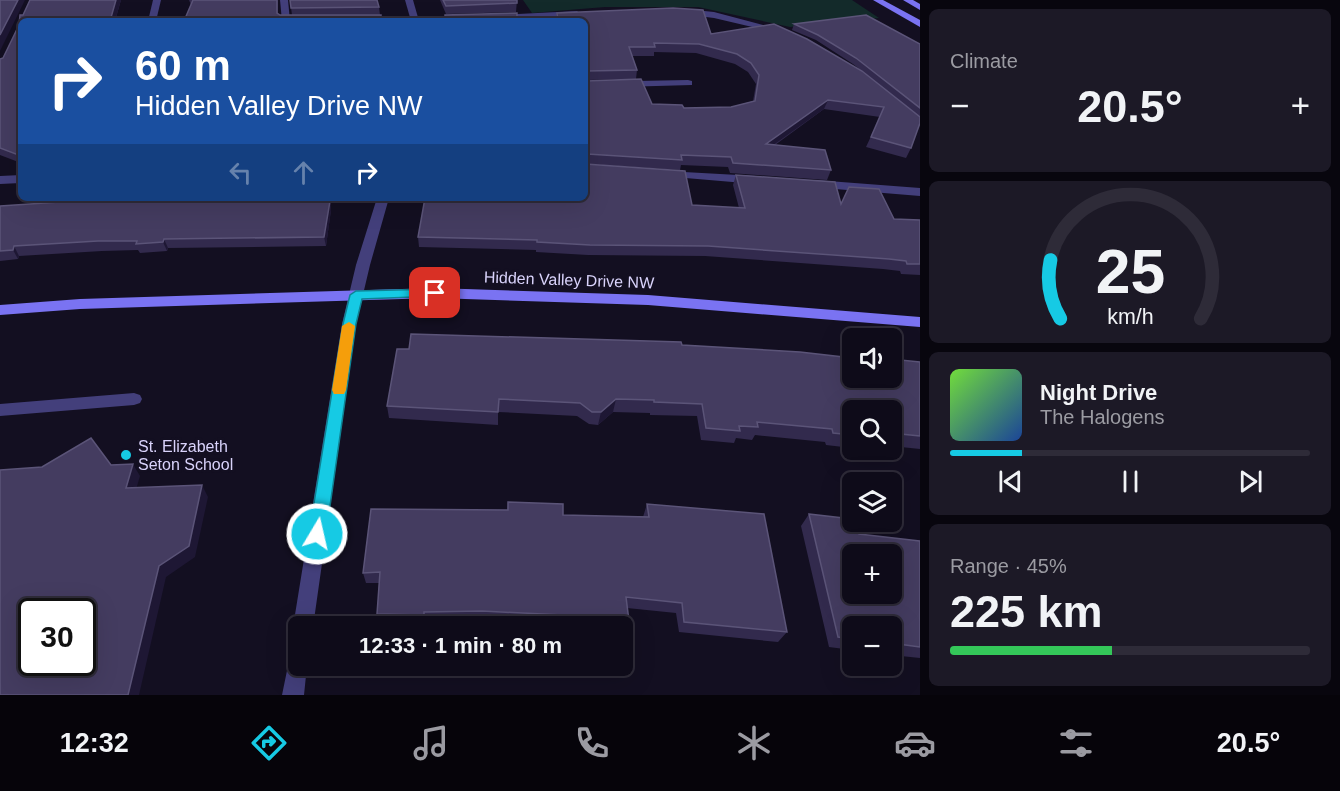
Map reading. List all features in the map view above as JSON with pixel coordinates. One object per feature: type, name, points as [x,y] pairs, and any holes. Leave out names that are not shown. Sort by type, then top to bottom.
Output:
[{"type":"street","points":[[153,18],[157,0]]},
{"type":"street","points":[[284,0],[286,18]]},
{"type":"street","points":[[410,0],[414,18]]},
{"type":"street","points":[[877,0],[920,24]]},
{"type":"street","points":[[907,0],[920,7]]},
{"type":"street","points":[[672,11],[714,15],[774,28],[791,36]]},
{"type":"street","points":[[485,18],[584,14]]},
{"type":"street","points":[[588,85],[688,83]]},
{"type":"street","points":[[656,173],[770,181]]},
{"type":"street","points":[[0,180],[18,179]]},
{"type":"street","points":[[804,183],[920,192]]},
{"type":"street","points":[[305,616],[349,324],[382,201]]},
{"type":"street","name":"Hidden Valley Drive NW","points":[[0,310],[80,303],[435,293],[648,300],[920,322]]},
{"type":"street","points":[[0,410],[134,399]]},
{"type":"street","points":[[292,695],[295,676]]},
{"type":"green space","points":[[523,0],[852,0],[879,18],[790,27],[698,7],[605,7],[532,13]]},
{"type":"building","points":[[0,0],[18,0],[0,35]]},
{"type":"building","points":[[30,0],[116,0],[111,18],[20,18],[20,15],[23,15]]},
{"type":"building","points":[[193,0],[277,0],[277,13],[280,15],[381,15],[381,18],[185,18]]},
{"type":"building","points":[[290,0],[377,0],[379,7],[291,8]]},
{"type":"building","points":[[443,0],[517,0],[517,3],[446,6]]},
{"type":"building","points":[[673,8],[703,10],[711,34],[774,24],[807,39],[862,71],[920,117],[920,123],[911,148],[871,137],[884,107],[828,100],[766,144],[825,150],[831,170],[733,163],[731,157],[681,155],[682,160],[588,154],[588,81],[641,79],[652,104],[682,105],[684,108],[731,107],[755,101],[759,75],[751,63],[737,54],[699,44],[654,43],[655,47],[629,47],[637,70],[588,71],[588,18],[558,18],[557,13]]},
{"type":"building","points":[[517,13],[517,18],[445,18],[445,15]]},
{"type":"building","points":[[866,15],[920,44],[920,108],[856,58],[818,35],[794,24]]},
{"type":"building","points":[[18,27],[18,155],[0,148],[0,59],[3,58]]},
{"type":"building","points":[[588,164],[685,171],[692,205],[745,208],[736,175],[835,182],[841,204],[849,187],[879,189],[894,219],[920,220],[920,264],[907,264],[906,261],[889,259],[708,246],[590,245],[537,242],[537,240],[418,237],[424,201],[588,201]]},
{"type":"building","points":[[74,201],[330,201],[324,237],[164,239],[163,242],[136,244],[137,241],[98,241],[14,246],[13,250],[0,251],[0,206]]},
{"type":"building","points":[[411,334],[681,342],[682,345],[800,352],[842,357],[842,388],[902,388],[902,360],[920,362],[920,436],[902,434],[902,400],[842,400],[842,434],[833,433],[832,429],[757,422],[758,427],[739,426],[740,431],[706,428],[702,404],[654,402],[654,400],[616,399],[601,412],[592,412],[580,403],[499,399],[498,412],[387,406],[397,349],[409,349]]},
{"type":"building","points":[[91,438],[111,465],[133,464],[126,488],[202,485],[189,546],[159,566],[128,695],[0,695],[0,470],[42,467]]},
{"type":"building","points":[[508,502],[563,504],[563,515],[649,517],[647,504],[764,514],[787,632],[684,622],[682,603],[626,597],[628,616],[482,611],[424,612],[424,615],[377,614],[380,572],[363,573],[371,509],[508,510]]},
{"type":"building","points":[[809,514],[842,518],[842,532],[858,532],[859,534],[920,541],[920,647],[902,645],[902,616],[842,616],[842,638],[838,637]]},
{"type":"slow traffic","points":[[339,390],[349,326]]},
{"type":"place","name":"St. Elizabeth Seton School","points":[[126,455]]},
{"type":"route","points":[[317,534],[349,324],[356,295],[435,293]]}]
